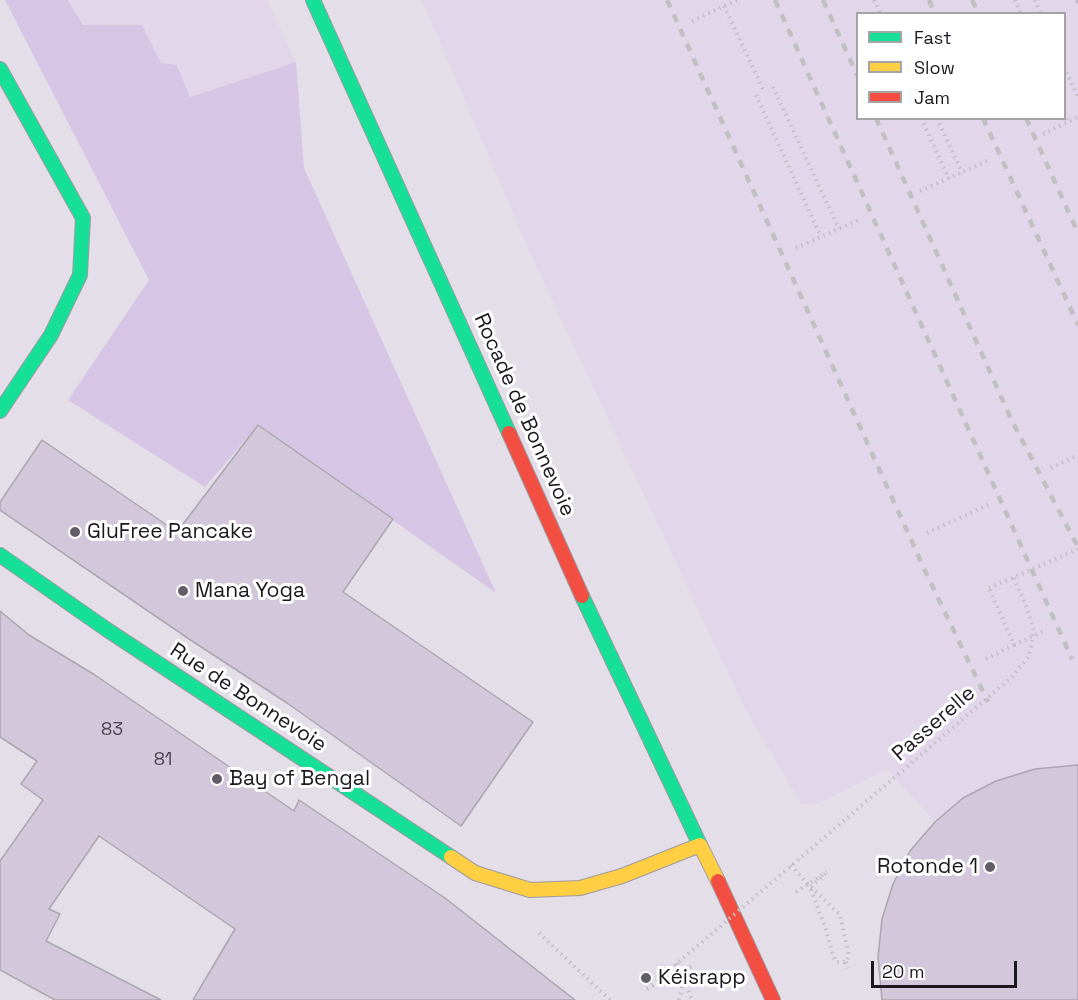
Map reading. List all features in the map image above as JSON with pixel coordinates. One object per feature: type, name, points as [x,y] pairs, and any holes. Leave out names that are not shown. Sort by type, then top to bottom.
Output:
[{"type":"main road","name":"Rocade de Bonnevoie","points":[[314,0],[604,645],[700,845]]},
{"type":"main road","points":[[0,69],[83,218],[80,275],[51,335],[0,411]]},
{"type":"main road","name":"Rue de Bonnevoie","points":[[0,555],[106,630],[475,873],[530,890],[580,888],[622,876],[700,845]]},
{"type":"main road","points":[[700,845],[773,1000]]},
{"type":"path","points":[[692,21],[737,0]]},
{"type":"path","points":[[724,6],[764,91]]},
{"type":"path","points":[[1066,69],[1078,97]]},
{"type":"path","points":[[773,87],[839,229]]},
{"type":"path","points":[[756,95],[822,237]]},
{"type":"path","points":[[1066,116],[1068,122]]},
{"type":"path","points":[[1043,134],[1078,117]]},
{"type":"path","points":[[922,120],[948,179]]},
{"type":"path","points":[[938,120],[962,173]]},
{"type":"path","points":[[920,191],[991,159]]},
{"type":"path","points":[[796,248],[861,219]]},
{"type":"path","points":[[1051,468],[1078,455]]},
{"type":"path","points":[[927,532],[990,504]]},
{"type":"path","points":[[1014,645],[989,588],[1078,549]]},
{"type":"path","name":"Passerelle","points":[[686,971],[646,989],[1012,677],[1029,656],[1034,632],[1014,578]]},
{"type":"path","points":[[986,659],[1046,630]]},
{"type":"path","points":[[791,865],[808,885],[840,915],[849,956],[846,962],[848,968]]},
{"type":"path","points":[[796,892],[827,872]]},
{"type":"path","points":[[808,885],[836,962],[846,962]]},
{"type":"path","points":[[535,929],[610,1000]]},
{"type":"path","points":[[677,963],[692,1000]]},
{"type":"path","points":[[679,1000],[686,971],[692,966]]},
{"type":"shaded area","points":[[5,0],[68,0],[83,25],[142,25],[161,63],[177,65],[190,97],[296,62],[304,168],[496,593],[258,425],[205,487],[68,400],[149,280]]},
{"type":"shaded area","points":[[68,0],[267,0],[296,62],[190,97],[178,65],[161,63],[142,25],[83,25]]},
{"type":"shaded area","points":[[422,0],[1078,0],[1078,766],[1035,769],[996,781],[963,798],[935,822],[888,769],[817,804],[802,805],[745,709],[530,253]]},
{"type":"building","points":[[258,425],[393,519],[343,592],[533,722],[461,826],[287,703],[0,510],[0,502],[42,440],[177,532]]},
{"type":"building","points":[[0,611],[29,635],[95,675],[294,811],[299,800],[445,898],[575,1000],[193,1000],[235,929],[99,836],[49,909],[60,914],[46,941],[161,1000],[55,1000],[0,970],[0,861],[43,800],[21,784],[37,761],[0,737]]},
{"type":"building","name":"Rotonde 1","points":[[1078,765],[1078,1000],[882,1000],[878,957],[882,919],[893,884],[910,851],[935,822],[963,798],[996,781],[1035,769]]},
{"type":"railway","points":[[667,0],[927,575],[988,702]]},
{"type":"railway","points":[[775,0],[1072,659]]},
{"type":"railway","points":[[823,0],[856,73]]},
{"type":"railway","points":[[929,0],[934,12]]},
{"type":"railway","points":[[972,0],[978,12]]},
{"type":"railway","points":[[877,120],[1012,421],[1078,547]]},
{"type":"railway","points":[[984,120],[1078,325]]},
{"type":"railway","points":[[1027,120],[1078,233]]},
{"type":"traffic: fast","points":[[313,0],[509,433]]},
{"type":"traffic: fast","points":[[0,69],[83,218],[80,275],[51,335],[0,411]]},
{"type":"traffic: fast","points":[[0,555],[106,629],[451,857]]},
{"type":"traffic: fast","points":[[582,596],[700,845]]},
{"type":"traffic: slow","points":[[451,857],[475,873],[530,890],[580,888],[622,876],[700,845],[718,881]]},
{"type":"traffic: jam","points":[[509,433],[582,596]]},
{"type":"traffic: jam","points":[[718,881],[773,1000]]},
{"type":"place","name":"GluFree Pancake","points":[[75,532]]},
{"type":"place","name":"Mana Yoga","points":[[183,591]]},
{"type":"place","name":"Bay of Bengal","points":[[217,779]]},
{"type":"place","name":"Rotonde 1","points":[[990,867]]},
{"type":"place","name":"Kéisrapp","points":[[646,978]]}]
